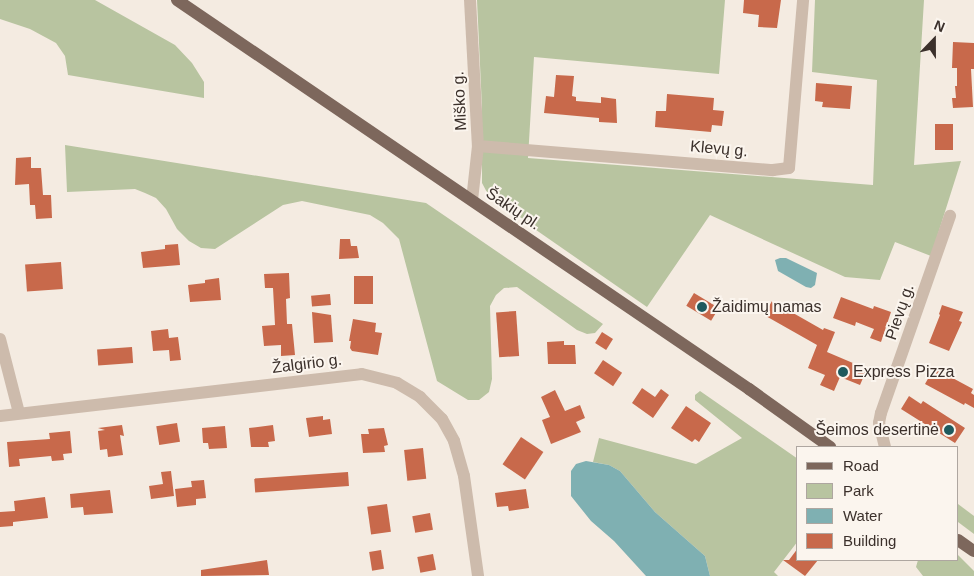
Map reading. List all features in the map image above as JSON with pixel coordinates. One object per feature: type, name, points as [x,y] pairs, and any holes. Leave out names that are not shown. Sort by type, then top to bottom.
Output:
[{"type":"main road","name":"Šakių pl.","points":[[177,0],[749,389],[829,446]]},
{"type":"main road","points":[[959,541],[974,551]]},
{"type":"street","name":"Miško g.","points":[[470,0],[478,146],[472,200]]},
{"type":"street","name":"Klevų g.","points":[[478,146],[773,170],[789,168],[803,0]]},
{"type":"street","name":"Pievų g.","points":[[885,446],[879,423],[881,414],[950,216]]},
{"type":"street","points":[[0,339],[19,413]]},
{"type":"street","name":"Žalgirio g.","points":[[0,416],[362,374],[397,383],[420,397],[442,419],[454,441],[464,476],[478,576]]},
{"type":"green space","points":[[0,0],[95,0],[175,45],[192,63],[204,82],[204,98],[68,75],[65,56],[56,43],[30,29],[0,19]]},
{"type":"green space","points":[[477,0],[725,0],[719,74],[534,57],[528,158],[873,185],[877,80],[812,72],[815,0],[924,0],[914,165],[961,161],[931,256],[895,242],[880,280],[845,277],[710,215],[647,307],[490,198],[482,183],[482,108]]},
{"type":"green space","points":[[65,145],[426,203],[603,324],[595,333],[587,334],[577,330],[517,287],[504,288],[496,295],[490,306],[492,379],[489,392],[479,400],[468,400],[437,381],[399,239],[383,223],[370,215],[302,201],[283,205],[215,249],[201,248],[189,241],[177,229],[166,209],[156,198],[145,193],[135,189],[67,192]]},
{"type":"green space","points":[[700,391],[796,458],[796,544],[774,572],[778,576],[710,576],[705,556],[655,512],[620,471],[609,465],[593,462],[599,438],[696,464],[742,438],[695,400],[695,395]]},
{"type":"green space","points":[[959,505],[974,516],[974,534],[959,523]]},
{"type":"green space","points":[[959,556],[974,571],[974,576],[923,576],[916,567],[918,561],[959,561]]},
{"type":"water","points":[[786,258],[817,273],[815,285],[811,288],[806,287],[778,271],[775,260]]},
{"type":"water","points":[[586,461],[609,465],[620,471],[655,512],[705,556],[710,576],[646,576],[614,541],[591,521],[571,496],[571,471],[576,464]]},
{"type":"building","points":[[744,0],[781,0],[777,28],[758,27],[759,15],[743,13]]},
{"type":"building","points":[[953,42],[974,43],[974,69],[971,69],[973,107],[953,108],[952,98],[956,98],[957,68],[952,68]]},
{"type":"building","points":[[556,75],[574,76],[572,96],[576,97],[576,101],[601,103],[601,97],[616,99],[617,123],[599,122],[599,118],[544,113],[546,96],[554,97]]},
{"type":"building","points":[[816,83],[852,86],[850,109],[822,107],[823,102],[815,101]]},
{"type":"building","points":[[667,94],[714,98],[713,110],[724,111],[722,126],[712,125],[711,132],[655,127],[656,111],[666,111]]},
{"type":"building","points":[[935,124],[953,124],[953,150],[935,150]]},
{"type":"building","points":[[31,157],[31,168],[41,168],[43,195],[51,195],[52,218],[36,219],[35,205],[30,205],[29,184],[15,185],[16,158]]},
{"type":"building","points":[[340,239],[350,239],[351,246],[357,246],[359,258],[339,259]]},
{"type":"building","points":[[178,244],[180,265],[143,268],[141,252],[165,249],[165,245]]},
{"type":"building","points":[[61,262],[63,289],[27,291],[25,265]]},
{"type":"building","points":[[289,273],[290,298],[286,299],[287,324],[292,324],[295,355],[281,356],[281,345],[264,346],[262,326],[275,325],[273,288],[265,288],[264,274]]},
{"type":"building","points":[[354,276],[373,276],[373,304],[354,304]]},
{"type":"building","points":[[219,278],[221,300],[190,302],[188,285],[205,283],[205,280]]},
{"type":"building","name":"Žaidimų namas","points":[[694,293],[719,308],[711,321],[686,306]]},
{"type":"building","points":[[330,294],[331,305],[312,307],[311,296]]},
{"type":"building","points":[[841,297],[873,309],[874,306],[891,312],[881,342],[870,338],[874,329],[856,322],[855,326],[833,318]]},
{"type":"building","points":[[772,301],[823,330],[824,328],[835,332],[827,352],[867,369],[860,385],[840,377],[834,391],[820,385],[825,375],[808,368],[817,345],[764,315]]},
{"type":"building","points":[[942,305],[963,312],[959,321],[962,322],[949,351],[929,343]]},
{"type":"building","points":[[516,311],[519,356],[499,357],[496,312]]},
{"type":"building","points":[[312,312],[331,315],[333,342],[314,343]]},
{"type":"building","points":[[353,319],[376,323],[375,332],[382,333],[378,355],[352,351],[350,348],[351,341],[349,341]]},
{"type":"building","points":[[168,329],[169,338],[178,337],[181,360],[170,361],[169,350],[153,351],[151,331]]},
{"type":"building","points":[[602,332],[613,339],[606,350],[595,343]]},
{"type":"building","points":[[564,341],[564,345],[575,345],[576,364],[548,364],[547,342]]},
{"type":"building","points":[[132,347],[133,363],[98,365],[97,349]]},
{"type":"building","points":[[603,360],[622,373],[613,386],[594,373]]},
{"type":"building","points":[[934,368],[973,389],[971,393],[974,395],[974,408],[965,403],[964,405],[925,384]]},
{"type":"building","points":[[642,388],[655,397],[661,389],[669,395],[653,418],[632,403]]},
{"type":"building","points":[[555,390],[565,411],[580,405],[585,418],[576,422],[581,432],[551,444],[542,420],[550,417],[541,397]]},
{"type":"building","points":[[909,396],[921,404],[923,401],[965,428],[955,443],[901,409]]},
{"type":"building","points":[[686,406],[711,423],[699,442],[695,439],[692,442],[671,428]]},
{"type":"building","points":[[323,416],[323,420],[330,419],[332,434],[309,437],[306,418]]},
{"type":"building","points":[[177,423],[180,442],[159,445],[156,426]]},
{"type":"building","points":[[122,425],[124,436],[120,435],[123,455],[108,457],[107,449],[100,450],[98,431],[105,430],[98,428]]},
{"type":"building","points":[[273,425],[275,441],[268,442],[269,447],[251,447],[249,428]]},
{"type":"building","points":[[225,426],[227,448],[209,449],[208,443],[203,443],[202,428]]},
{"type":"building","points":[[384,428],[388,445],[384,446],[385,452],[363,453],[361,434],[369,434],[368,429]]},
{"type":"building","points":[[70,431],[72,453],[63,454],[64,460],[52,461],[51,456],[19,459],[20,466],[9,467],[7,442],[50,439],[49,433]]},
{"type":"building","points":[[521,437],[543,452],[525,479],[503,464]]},
{"type":"building","points":[[423,448],[426,479],[407,481],[404,450]]},
{"type":"building","points":[[171,471],[174,496],[151,499],[149,486],[163,484],[161,472]]},
{"type":"building","points":[[348,472],[349,486],[255,493],[254,479]]},
{"type":"building","points":[[204,480],[206,498],[196,499],[196,505],[177,507],[175,489],[192,487],[191,481]]},
{"type":"building","points":[[526,489],[529,508],[509,511],[508,506],[497,507],[495,493]]},
{"type":"building","points":[[110,490],[113,513],[84,515],[83,507],[71,508],[70,494]]},
{"type":"building","points":[[45,497],[48,518],[13,522],[13,526],[0,527],[0,512],[15,511],[14,501]]},
{"type":"building","points":[[387,504],[391,532],[371,535],[367,507]]},
{"type":"building","points":[[430,513],[433,530],[415,533],[412,516]]},
{"type":"building","points":[[381,550],[384,569],[372,571],[369,552]]},
{"type":"building","points":[[796,551],[796,561],[817,561],[805,576],[783,560],[789,560]]},
{"type":"building","points":[[433,554],[436,570],[420,573],[417,557]]},
{"type":"building","points":[[267,560],[269,575],[201,576],[201,570]]},
{"type":"place","name":"Žaidimų namas","points":[[702,307]]},
{"type":"place","name":"Express Pizza","points":[[843,372]]},
{"type":"place","name":"Šeimos desertinė","points":[[949,430]]}]
